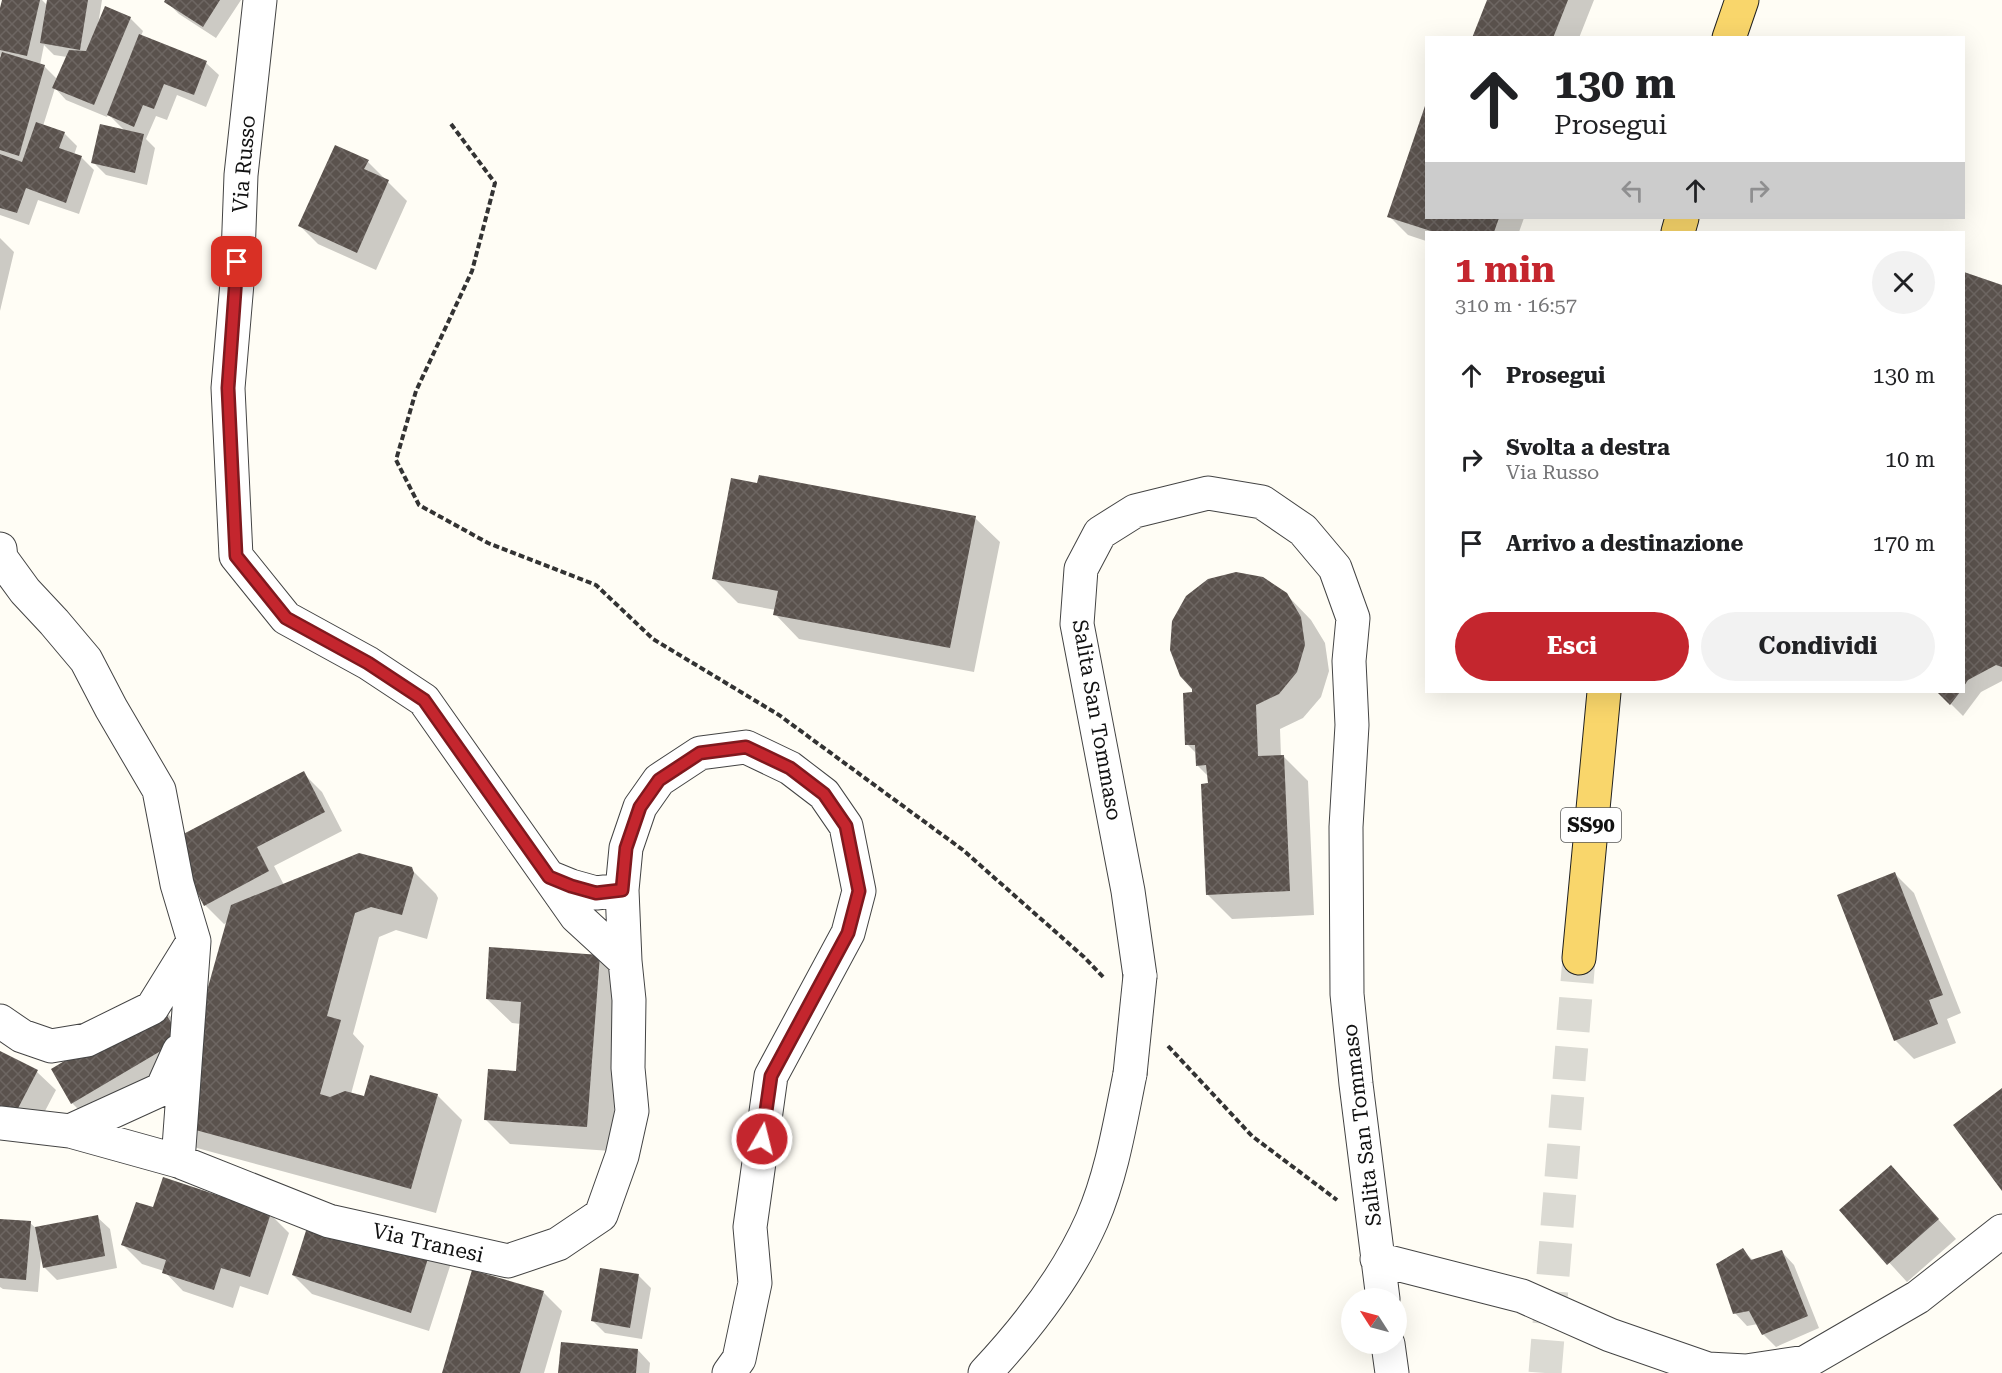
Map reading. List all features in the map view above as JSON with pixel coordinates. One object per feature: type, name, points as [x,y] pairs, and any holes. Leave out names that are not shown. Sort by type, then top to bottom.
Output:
[{"type":"main road","points":[[1730,36],[1742,0]]},
{"type":"main road","name":"SS90","points":[[1579,958],[1604,693]]},
{"type":"street","name":"Via Russo","points":[[260,0],[241,175],[237,283],[228,388],[236,556],[286,618],[368,663],[424,700],[576,916],[625,961]]},
{"type":"street","name":"Salita San Tommaso","points":[[985,1373],[1018,1337],[1065,1270],[1092,1220],[1113,1159],[1130,1074],[1140,976],[1128,891],[1077,624],[1081,568],[1100,533],[1135,511],[1208,493],[1262,502],[1303,530],[1335,568],[1353,618],[1349,661],[1352,725],[1346,827],[1347,994],[1381,1288]]},
{"type":"street","points":[[0,549],[1,558],[25,591],[86,660],[159,790],[177,884],[194,941],[178,1161]]},
{"type":"street","name":"Via Tranesi","points":[[0,1123],[70,1131],[178,1161],[329,1221],[508,1261],[558,1244],[601,1215],[622,1156],[632,1111],[628,1068],[630,1000],[625,961],[622,890],[626,848],[640,807],[659,780],[700,753],[746,747],[790,768],[824,794],[846,826],[859,891],[848,933],[771,1076],[750,1227],[755,1283],[739,1359],[729,1373]]},
{"type":"street","points":[[549,877],[596,893],[622,890]]},
{"type":"street","points":[[0,1021],[22,1036],[51,1046],[87,1040],[152,1008],[194,941]]},
{"type":"street","points":[[70,1131],[162,1089],[187,1033]]},
{"type":"street","points":[[1377,1259],[1522,1296],[1610,1335],[1712,1371],[1746,1371],[1806,1362],[1918,1297],[2002,1231]]},
{"type":"street","points":[[1389,1354],[1392,1373]]},
{"type":"path","points":[[451,124],[495,183],[472,271],[416,391],[396,460],[419,505],[488,543],[596,585],[653,639],[779,715],[963,850],[1084,957],[1108,983]]},
{"type":"path","points":[[1164,1042],[1252,1136],[1373,1227]]},
{"type":"building","points":[[2,0],[40,0],[27,56],[0,50]]},
{"type":"building","points":[[47,0],[88,0],[80,50],[40,43]]},
{"type":"building","points":[[165,0],[220,0],[203,27],[164,2]]},
{"type":"building","points":[[1487,0],[1568,0],[1554,36],[1473,36]]},
{"type":"building","points":[[105,6],[131,17],[94,105],[52,88],[69,50],[86,51]]},
{"type":"building","points":[[139,34],[207,61],[194,95],[164,84],[154,109],[143,105],[134,127],[107,115]]},
{"type":"building","points":[[2,52],[45,65],[19,156],[0,150],[0,58]]},
{"type":"building","points":[[1425,106],[1425,219],[1499,219],[1494,231],[1431,231],[1387,217]]},
{"type":"building","points":[[36,122],[65,132],[59,148],[82,156],[66,203],[26,188],[17,213],[0,208],[0,154],[22,162]]},
{"type":"building","points":[[100,124],[144,134],[135,173],[91,163]]},
{"type":"building","points":[[335,145],[369,160],[364,169],[389,180],[357,253],[298,226]]},
{"type":"building","points":[[1965,272],[2002,285],[2002,667],[1996,665],[1968,680],[1965,684]]},
{"type":"building","points":[[759,475],[976,516],[950,648],[773,615],[778,591],[712,579],[731,478],[757,483]]},
{"type":"building","points":[[1236,572],[1263,577],[1287,593],[1301,617],[1305,645],[1297,672],[1279,694],[1256,705],[1258,756],[1284,755],[1290,891],[1206,895],[1201,784],[1208,783],[1206,765],[1196,766],[1195,745],[1185,745],[1183,693],[1192,692],[1192,689],[1180,676],[1170,650],[1172,621],[1186,596],[1208,579]]},
{"type":"building","points":[[1938,693],[1959,693],[1950,705]]},
{"type":"building","points":[[304,771],[325,812],[257,847],[269,871],[204,906],[170,841]]},
{"type":"building","points":[[359,853],[412,867],[414,873],[402,915],[371,907],[355,913],[327,1016],[341,1020],[320,1094],[330,1097],[345,1091],[364,1096],[370,1075],[438,1094],[411,1189],[170,1123],[231,905]]},
{"type":"building","points":[[1895,872],[1943,995],[1929,1000],[1938,1024],[1894,1041],[1837,895]]},
{"type":"building","points":[[489,947],[600,955],[587,1127],[484,1120],[488,1069],[516,1071],[521,1002],[486,999]]},
{"type":"building","points":[[160,1004],[181,1039],[71,1104],[51,1069]]},
{"type":"building","points":[[0,1051],[38,1070],[14,1116],[0,1109]]},
{"type":"building","points":[[2002,1088],[2002,1191],[1953,1125]]},
{"type":"building","points":[[1891,1165],[1939,1219],[1887,1265],[1839,1210]]},
{"type":"building","points":[[163,1177],[271,1213],[250,1277],[221,1268],[214,1290],[162,1273],[166,1260],[121,1245],[136,1202],[153,1207]]},
{"type":"building","points":[[316,1199],[435,1236],[411,1313],[292,1275]]},
{"type":"building","points":[[98,1215],[105,1256],[43,1268],[35,1227]]},
{"type":"building","points":[[0,1219],[31,1221],[26,1280],[0,1278]]},
{"type":"building","points":[[1743,1248],[1751,1260],[1782,1250],[1808,1316],[1762,1335],[1749,1311],[1733,1314],[1716,1264]]},
{"type":"building","points":[[600,1268],[639,1274],[630,1328],[591,1321]]},
{"type":"building","points":[[472,1270],[544,1291],[520,1373],[442,1373]]},
{"type":"building","points":[[561,1342],[638,1349],[636,1373],[558,1373]]},
{"type":"tunnel","points":[[1545,1373],[1579,958]]},
{"type":"route","points":[[237,262],[228,388],[236,556],[286,618],[368,663],[424,700],[549,877],[596,893],[622,890],[626,848],[640,807],[659,780],[700,753],[746,747],[790,768],[824,794],[846,826],[859,891],[848,933],[771,1076],[762,1139]]}]
